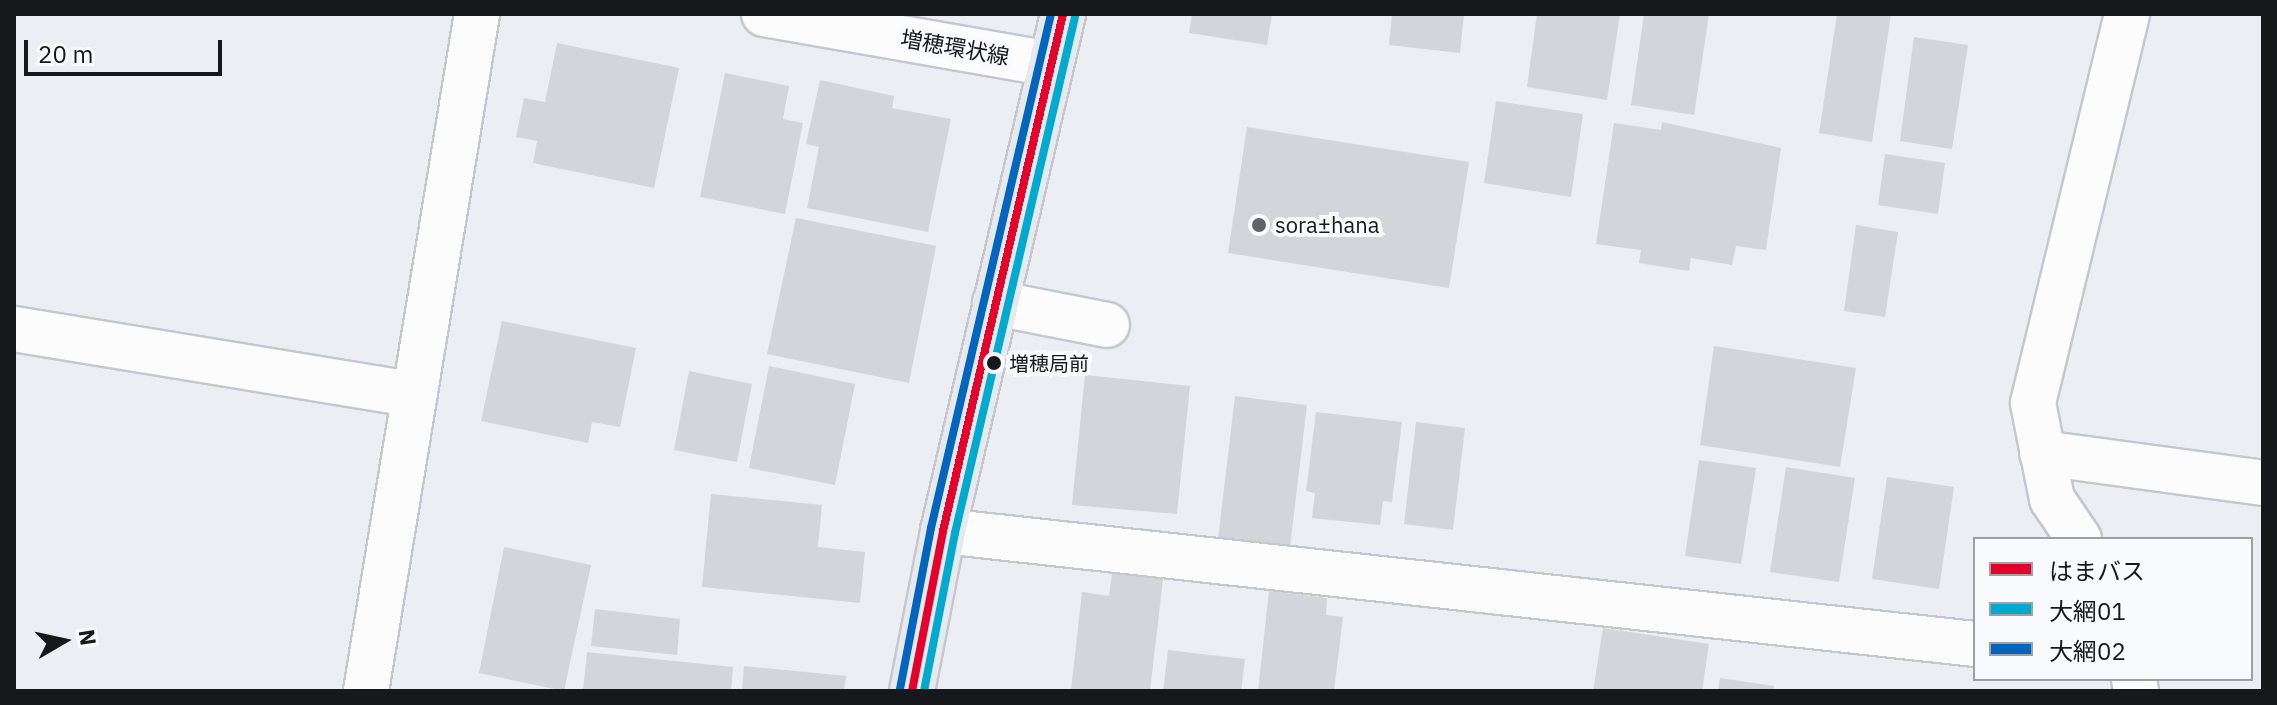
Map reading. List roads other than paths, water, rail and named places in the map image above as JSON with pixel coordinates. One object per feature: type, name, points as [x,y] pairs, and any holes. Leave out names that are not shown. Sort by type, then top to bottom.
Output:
[{"type":"main road","points":[[912,691],[943,531],[1063,14]]},
{"type":"street","points":[[366,691],[477,14]]},
{"type":"street","name":"増穂環状線","points":[[764,14],[1050,64]]},
{"type":"street","points":[[2078,537],[2052,499],[2033,403],[2127,14]]},
{"type":"street","points":[[995,303],[1107,325]]},
{"type":"street","points":[[14,329],[415,395]]},
{"type":"street","points":[[2042,453],[2263,483]]},
{"type":"street","points":[[943,531],[1973,644]]},
{"type":"place","name":"sora±hana","points":[[1259,225]]},
{"type":"place","name":"増穂局前","points":[[994,363]]}]
